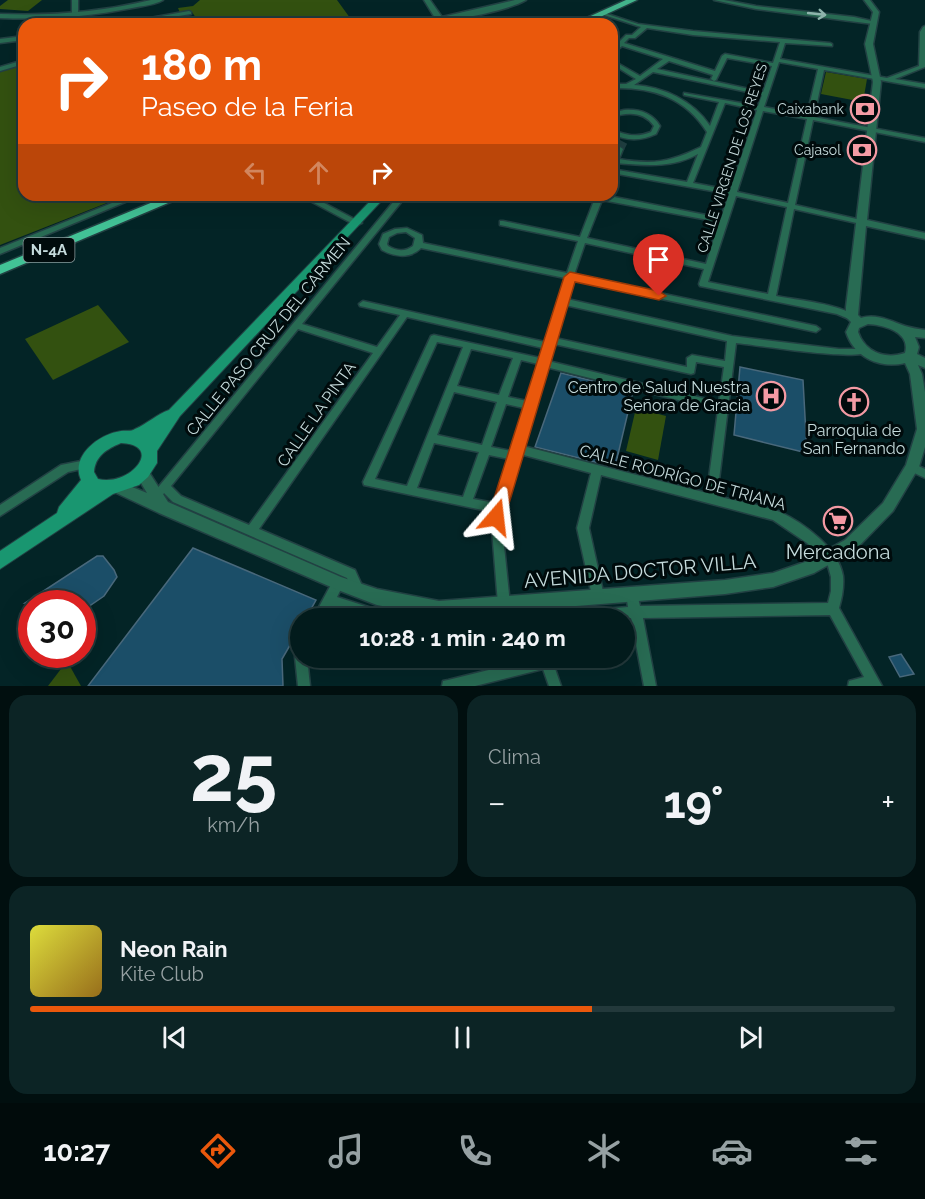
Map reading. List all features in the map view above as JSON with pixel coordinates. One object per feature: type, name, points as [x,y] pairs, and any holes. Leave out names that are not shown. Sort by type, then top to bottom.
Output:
[{"type":"highway","name":"N-4A","points":[[98,230],[156,201]]},
{"type":"highway","name":"N-4A","points":[[0,270],[167,201]]},
{"type":"main road","points":[[591,18],[633,0]]},
{"type":"main road","points":[[150,448],[175,412],[377,201]]},
{"type":"main road","points":[[133,437],[175,412]]},
{"type":"main road","points":[[0,561],[58,520],[113,488],[133,481],[142,473],[151,456],[150,448],[144,441],[133,437],[108,441],[90,456],[87,473],[58,520]]},
{"type":"main road","points":[[87,473],[97,486],[113,488]]},
{"type":"street","points":[[75,0],[75,15]]},
{"type":"street","points":[[117,0],[118,18]]},
{"type":"street","points":[[54,18],[116,10],[160,0]]},
{"type":"street","points":[[427,0],[436,18]]},
{"type":"street","points":[[450,18],[523,0]]},
{"type":"street","points":[[717,0],[753,7],[844,16],[873,22]]},
{"type":"street","points":[[753,7],[759,0]]},
{"type":"street","points":[[867,0],[876,12],[869,44],[882,79],[871,130],[861,222],[855,320],[852,332],[853,338],[865,351],[883,359],[892,360],[909,356],[925,363]]},
{"type":"street","points":[[158,18],[189,13]]},
{"type":"street","points":[[603,13],[646,26],[693,33],[830,45]]},
{"type":"street","points":[[0,16],[18,19]]},
{"type":"street","points":[[618,47],[628,36],[633,37],[646,26]]},
{"type":"street","points":[[882,79],[922,67],[925,28]]},
{"type":"street","points":[[0,41],[18,39]]},
{"type":"street","name":"CALLE VIRGEN DE LOS REYES","points":[[771,298],[704,284],[783,40]]},
{"type":"street","points":[[622,44],[717,74]]},
{"type":"street","points":[[711,83],[725,56],[821,68],[925,87]]},
{"type":"street","points":[[628,85],[667,59]]},
{"type":"street","points":[[0,69],[18,64]]},
{"type":"street","points":[[618,66],[640,79]]},
{"type":"street","points":[[821,68],[771,298],[839,312],[855,320],[884,321],[902,330],[925,334]]},
{"type":"street","points":[[652,70],[766,94]]},
{"type":"street","points":[[682,101],[692,79]]},
{"type":"street","points":[[618,86],[628,85],[682,101],[699,114],[710,131]]},
{"type":"street","points":[[686,94],[925,140]]},
{"type":"street","points":[[689,185],[723,101]]},
{"type":"street","points":[[618,114],[638,112],[650,117],[657,124],[657,130],[648,136],[626,138],[618,135]]},
{"type":"street","points":[[618,161],[663,164],[685,158],[702,149]]},
{"type":"street","points":[[618,172],[734,193],[925,236]]},
{"type":"street","points":[[618,200],[724,221]]},
{"type":"street","points":[[0,251],[123,201]]},
{"type":"street","points":[[315,201],[358,223]]},
{"type":"street","name":"CALLE PASO CRUZ DEL CARMEN","points":[[160,491],[398,201]]},
{"type":"street","points":[[504,604],[496,517],[562,301],[597,201]]},
{"type":"street","points":[[503,223],[709,267]]},
{"type":"street","points":[[420,245],[419,237],[412,232],[395,231],[386,236],[383,244],[394,253],[406,253],[420,245],[816,329]]},
{"type":"street","points":[[372,233],[386,236]]},
{"type":"street","points":[[562,301],[732,339],[839,352],[865,351]]},
{"type":"street","points":[[363,304],[691,371],[692,358],[729,365]]},
{"type":"street","name":"CALLE LA PINTA","points":[[251,531],[405,314]]},
{"type":"street","points":[[297,325],[378,351]]},
{"type":"street","name":"AVENIDA DOCTOR VILLA","points":[[113,488],[338,583],[377,597],[439,609],[725,587],[772,580],[810,568],[850,545],[888,507],[918,470],[924,429],[916,374],[909,356],[913,343],[902,330]]},
{"type":"street","points":[[499,509],[368,482],[434,338],[544,362],[723,407]]},
{"type":"street","points":[[711,500],[732,339]]},
{"type":"street","points":[[410,491],[468,345]]},
{"type":"street","points":[[467,502],[518,356]]},
{"type":"street","points":[[451,388],[530,406]]},
{"type":"street","name":"CALLE RODRÍGO DE TRIANA","points":[[431,438],[486,449],[516,452],[597,470],[776,516],[803,531],[829,558]]},
{"type":"street","points":[[0,511],[65,468],[87,473]]},
{"type":"street","points":[[597,470],[583,528],[598,596]]},
{"type":"street","points":[[142,473],[160,491],[351,574],[358,590]]},
{"type":"street","points":[[160,491],[165,510]]},
{"type":"street","points":[[829,558],[836,572],[837,593],[833,609],[874,684],[854,686]]},
{"type":"street","points":[[325,608],[338,583]]},
{"type":"street","points":[[632,594],[634,608]]},
{"type":"street","points":[[329,600],[353,608]]},
{"type":"street","points":[[650,686],[635,612],[833,609]]},
{"type":"street","points":[[302,668],[304,686]]},
{"type":"street","points":[[448,686],[517,668]]},
{"type":"street","points":[[549,668],[555,686]]},
{"type":"green space","points":[[8,0],[42,0],[28,11],[0,9],[0,6]]},
{"type":"green space","points":[[200,0],[337,0],[350,18],[196,18],[192,12],[180,13],[178,8],[193,6]]},
{"type":"green space","points":[[18,66],[18,201],[112,201],[0,245],[0,71]]},
{"type":"green space","points":[[826,72],[867,79],[863,102],[821,94]]},
{"type":"green space","points":[[98,305],[129,342],[53,380],[25,339]]},
{"type":"green space","points":[[636,408],[666,416],[658,460],[626,451]]},
{"type":"green space","points":[[62,668],[71,668],[81,686],[48,686]]},
{"type":"building","name":"Centro de Salud Nuestra Señora de Gracia","points":[[740,367],[803,380],[807,453],[734,435]]},
{"type":"building","points":[[561,373],[633,391],[615,467],[535,447]]},
{"type":"building","points":[[193,548],[316,600],[312,608],[290,608],[290,645],[282,659],[283,686],[88,686]]},
{"type":"building","points":[[97,556],[103,556],[117,577],[104,596],[96,601],[96,590],[45,590]]},
{"type":"building","points":[[901,654],[914,674],[900,677],[889,657]]},
{"type":"tunnel","points":[[620,149],[625,139]]},
{"type":"place","name":"Caixabank","points":[[865,109]]},
{"type":"place","name":"Cajasol","points":[[862,150]]},
{"type":"place","name":"Centro de Salud Nuestra Señora de Gracia","points":[[771,396]]},
{"type":"place","name":"Parroquia de San Fernando","points":[[854,402]]},
{"type":"place","name":"Mercadona","points":[[838,521]]},
{"type":"route","points":[[496,517],[570,277],[659,296]]}]
